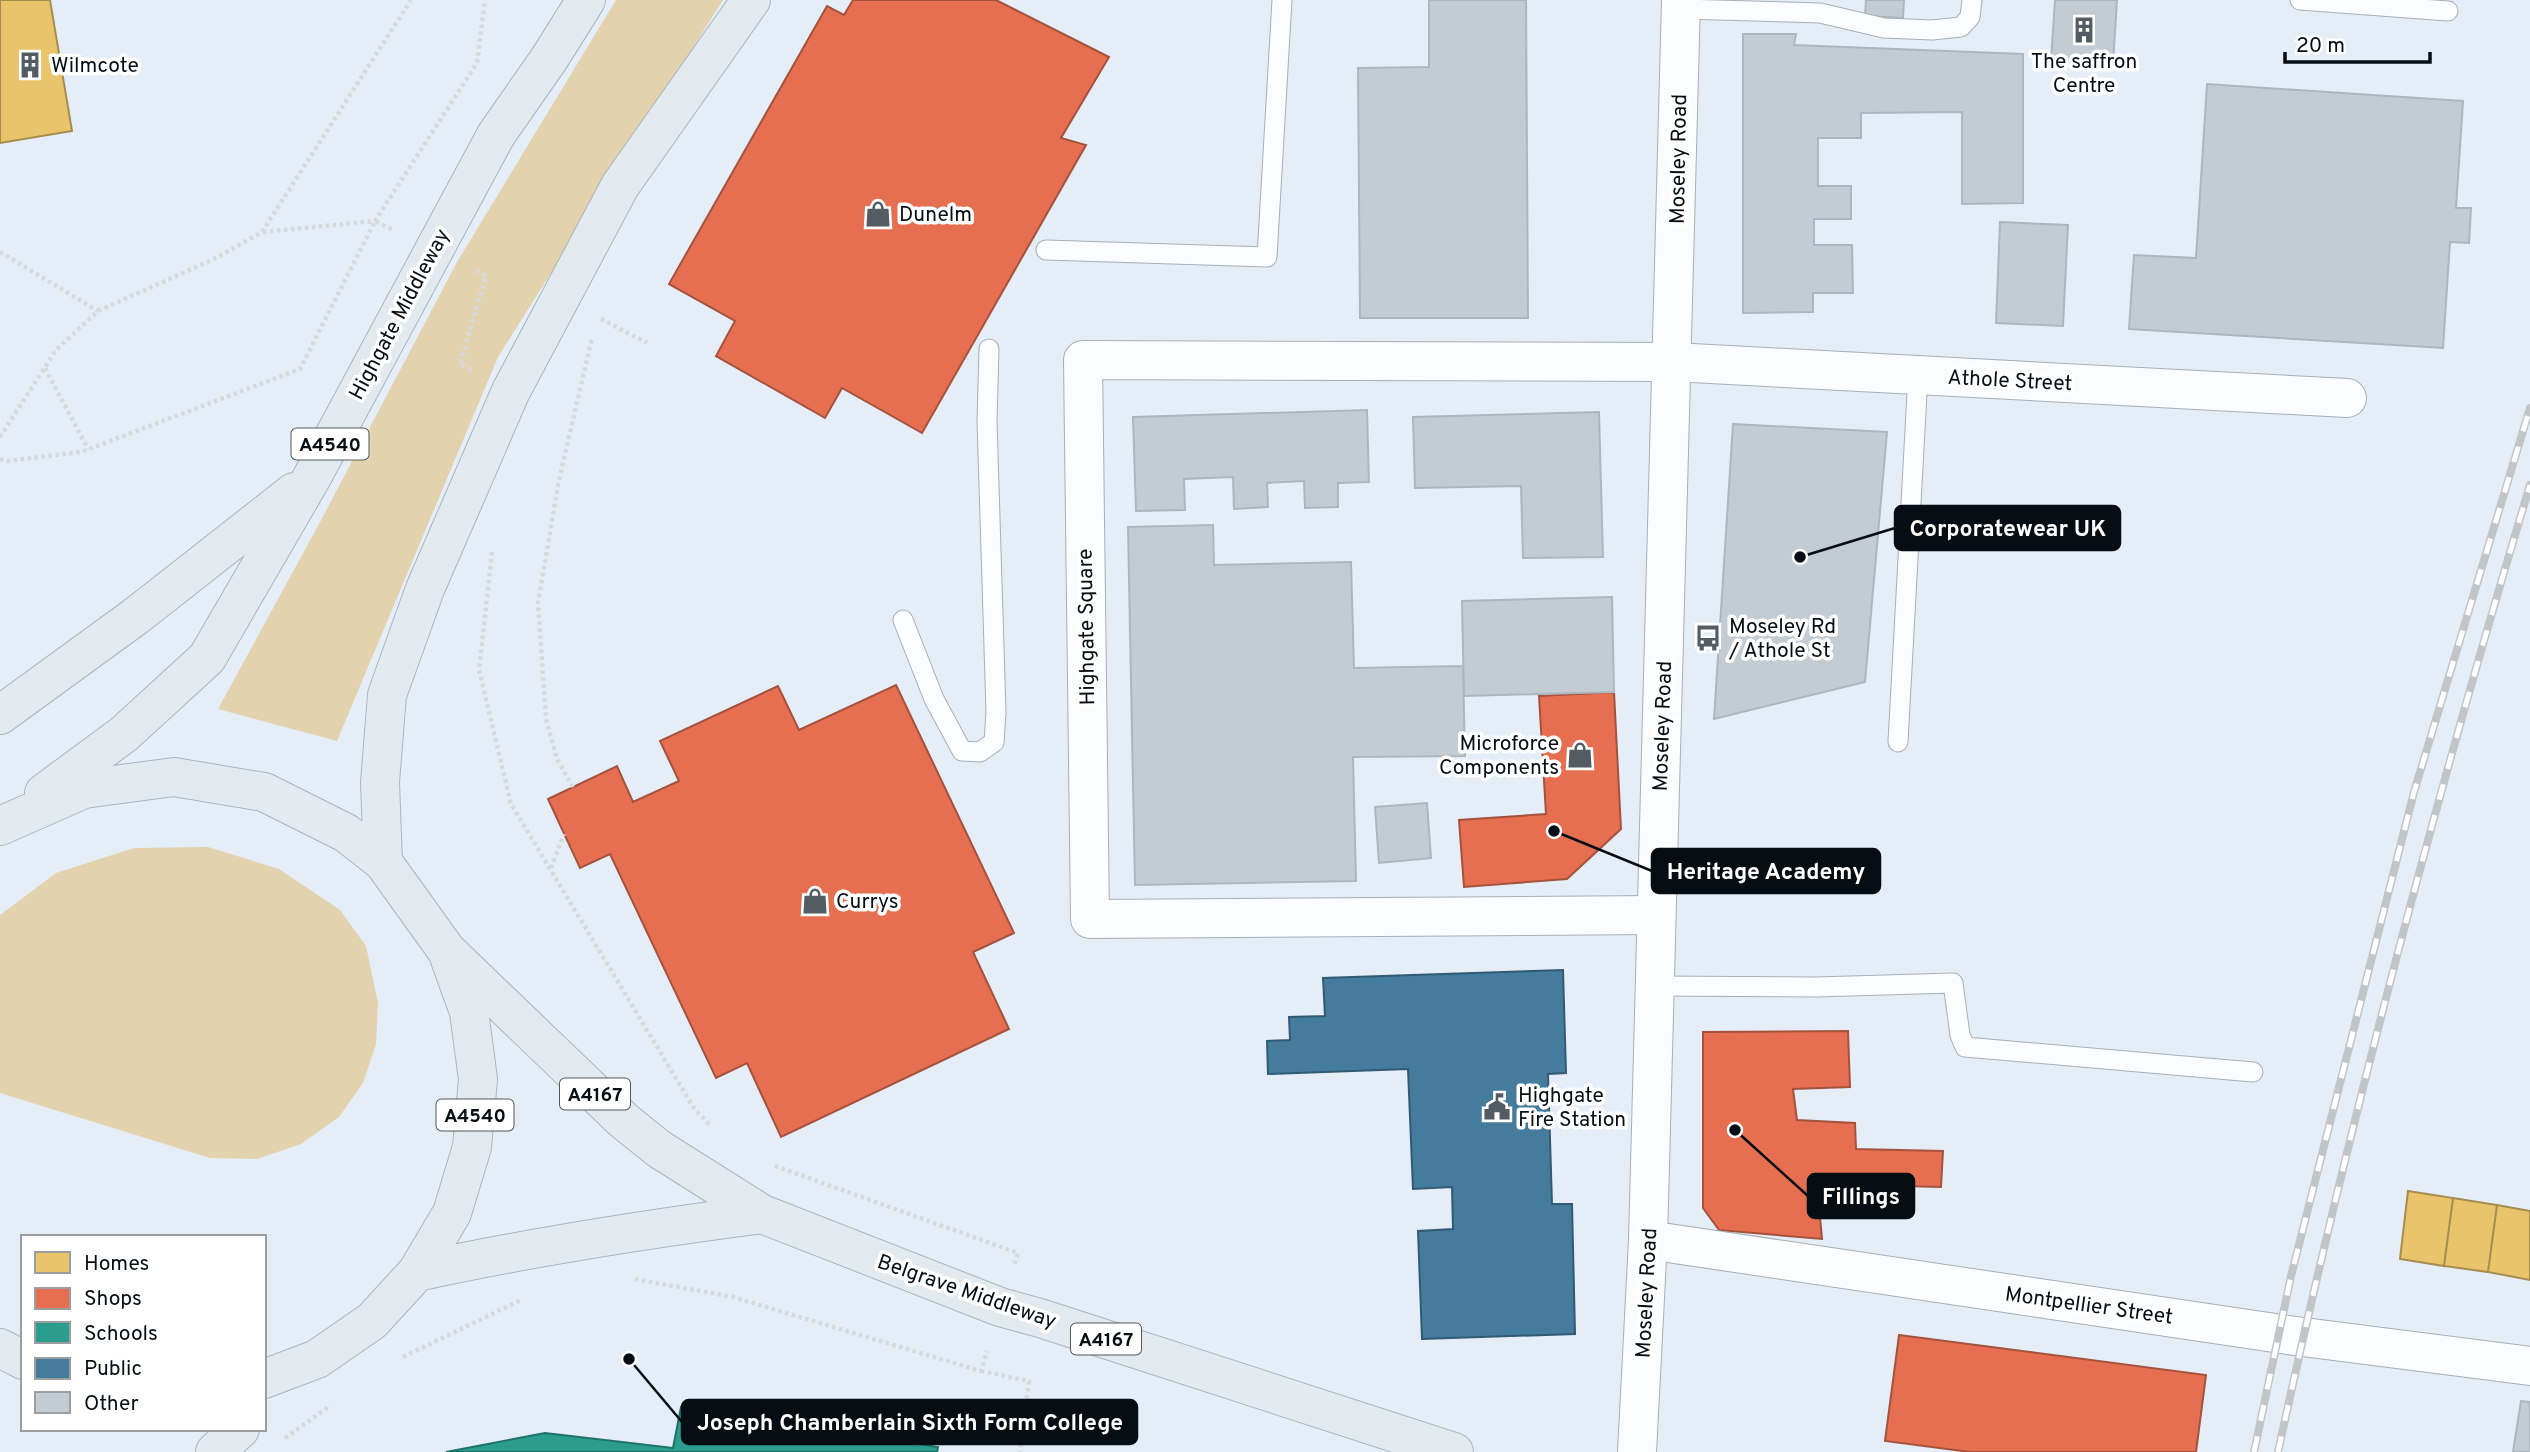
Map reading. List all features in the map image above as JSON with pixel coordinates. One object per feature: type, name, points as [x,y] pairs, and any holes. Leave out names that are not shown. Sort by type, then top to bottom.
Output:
[{"type":"highway","name":"Highgate Middleway","points":[[0,825],[124,734],[207,658],[312,477],[496,135],[586,0]]},
{"type":"highway","points":[[383,862],[380,782],[387,695],[425,589],[511,391],[620,186],[751,0]]},
{"type":"highway","points":[[0,715],[136,616],[312,477]]},
{"type":"highway","name":"A4540","points":[[0,825],[84,789],[174,778],[264,792],[346,833],[383,862],[447,951],[469,1012],[478,1079],[472,1147],[452,1213],[417,1272],[372,1321],[317,1359],[266,1379]]},
{"type":"highway","name":"Belgrave Middleway","points":[[447,951],[623,1120],[659,1149],[762,1214],[1000,1307],[1454,1452]]},
{"type":"highway","name":"Belgrave Middleway","points":[[417,1272],[630,1230],[762,1214]]},
{"type":"highway","points":[[0,1348],[21,1359]]},
{"type":"highway","points":[[266,1405],[317,1359]]},
{"type":"highway","points":[[215,1452],[238,1431]]},
{"type":"street","name":"Moseley Road","points":[[1637,1452],[1648,1240],[1681,5]]},
{"type":"street","name":"Highgate Square","points":[[1656,915],[1090,919],[1083,360],[1673,362]]},
{"type":"street","name":"Athole Street","points":[[1673,362],[2347,398]]},
{"type":"street","name":"Montpellier Street","points":[[1648,1240],[2275,1333],[2530,1366]]},
{"type":"lane","points":[[1046,250],[1267,257],[1282,0]]},
{"type":"lane","points":[[1681,5],[1820,13],[1884,28],[1932,30],[1961,27],[1970,18],[1972,0]]},
{"type":"lane","points":[[2300,0],[2448,11]]},
{"type":"lane","points":[[904,620],[946,725],[962,751],[980,752],[994,742],[996,712],[987,421],[989,349]]},
{"type":"lane","points":[[1898,742],[1918,375]]},
{"type":"lane","points":[[1655,986],[1816,988],[1953,983],[1960,1035],[1965,1047],[2253,1072]]},
{"type":"path","points":[[262,232],[411,0]]},
{"type":"path","points":[[0,459],[81,452],[300,369],[375,221],[477,63],[485,0]]},
{"type":"path","points":[[0,437],[56,350],[98,311],[215,259],[262,232],[375,221],[486,276],[460,364],[511,391]]},
{"type":"path","points":[[0,252],[98,311]]},
{"type":"path","points":[[573,787],[557,759],[546,719],[538,603],[559,480],[597,317],[647,343]]},
{"type":"path","points":[[45,368],[88,449]]},
{"type":"path","points":[[493,543],[479,670],[510,804],[695,1110],[712,1127]]},
{"type":"path","points":[[551,869],[564,834]]},
{"type":"path","points":[[763,1162],[1018,1253],[981,1371]]},
{"type":"path","points":[[633,1279],[733,1297],[981,1371],[1029,1381],[1020,1452]]},
{"type":"path","points":[[393,1364],[523,1298]]},
{"type":"path","points":[[277,1445],[337,1401]]},
{"type":"shaded area","points":[[616,0],[723,0],[498,357],[337,741],[218,709],[457,262]]},
{"type":"shaded area","points":[[208,847],[279,869],[340,910],[366,946],[378,1003],[376,1044],[363,1083],[339,1117],[301,1144],[257,1159],[210,1158],[0,1093],[0,915],[56,873],[134,848]]},
{"type":"building: Homes","name":"Wilmcote","points":[[0,0],[50,0],[72,131],[0,143]]},
{"type":"building: Homes","points":[[2408,1191],[2453,1198],[2444,1266],[2400,1259]]},
{"type":"building: Homes","points":[[2453,1198],[2497,1205],[2488,1272],[2444,1266]]},
{"type":"building: Homes","points":[[2497,1205],[2530,1211],[2530,1280],[2488,1272]]},
{"type":"building: Shops","name":"Dunelm","points":[[853,0],[996,0],[1109,57],[1061,138],[1086,145],[922,433],[842,388],[825,418],[716,356],[735,321],[669,284],[827,6],[844,15]]},
{"type":"building: Shops","name":"Currys","points":[[896,685],[1014,933],[973,952],[1009,1029],[781,1137],[747,1063],[716,1078],[610,854],[580,868],[548,799],[617,766],[633,802],[679,781],[660,741],[778,686],[799,730]]},
{"type":"building: Shops","name":"Microforce Components","points":[[1614,692],[1621,829],[1567,879],[1464,887],[1459,820],[1546,814],[1539,696]]},
{"type":"building: Shops","points":[[1848,1031],[1850,1087],[1793,1089],[1797,1120],[1855,1123],[1856,1149],[1943,1151],[1941,1187],[1817,1184],[1822,1239],[1719,1230],[1703,1208],[1703,1032]]},
{"type":"building: Shops","points":[[1899,1335],[2206,1375],[2196,1452],[1970,1452],[1885,1441]]},
{"type":"building: Schools","points":[[681,1407],[938,1447],[937,1452],[446,1452],[545,1433],[673,1448]]},
{"type":"building: Public","points":[[1563,970],[1566,1073],[1548,1074],[1552,1204],[1572,1204],[1575,1334],[1422,1339],[1418,1231],[1453,1229],[1452,1187],[1413,1189],[1408,1069],[1268,1074],[1267,1041],[1290,1040],[1289,1017],[1325,1016],[1323,978]]},
{"type":"building: Other","points":[[1429,0],[1526,0],[1528,318],[1360,318],[1358,68],[1429,67]]},
{"type":"building: Other","points":[[1866,0],[1904,0],[1903,18],[1865,16]]},
{"type":"building: Other","name":"The saffron Centre","points":[[2055,0],[2117,0],[2113,64],[2051,61]]},
{"type":"building: Other","points":[[1743,34],[1796,34],[1794,45],[2023,54],[2023,203],[1962,204],[1962,112],[1861,113],[1861,138],[1818,138],[1818,186],[1851,186],[1851,219],[1814,219],[1814,245],[1852,245],[1853,293],[1813,293],[1813,312],[1743,313]]},
{"type":"building: Other","points":[[2207,84],[2463,101],[2456,208],[2471,208],[2469,243],[2450,242],[2443,348],[2129,329],[2134,255],[2196,258]]},
{"type":"building: Other","points":[[2000,222],[2068,225],[2063,326],[1996,323]]},
{"type":"building: Other","points":[[1367,410],[1369,482],[1338,483],[1338,507],[1305,508],[1304,481],[1267,483],[1268,507],[1234,509],[1233,477],[1184,479],[1185,510],[1136,511],[1133,417]]},
{"type":"building: Other","points":[[1599,412],[1603,557],[1523,558],[1521,486],[1415,488],[1413,417]]},
{"type":"building: Other","points":[[1733,424],[1887,432],[1865,682],[1714,719]]},
{"type":"building: Other","points":[[1213,525],[1214,565],[1351,562],[1354,668],[1463,666],[1465,756],[1353,757],[1356,881],[1135,885],[1128,527]]},
{"type":"building: Other","points":[[1612,597],[1614,692],[1464,696],[1462,601]]},
{"type":"building: Other","points":[[1427,803],[1431,858],[1379,863],[1375,807]]},
{"type":"building: Other","points":[[2521,1401],[2530,1402],[2530,1452],[2513,1452]]},
{"type":"railway","points":[[2254,1452],[2291,1276],[2414,792],[2530,408]]},
{"type":"railway","points":[[2278,1452],[2333,1209],[2394,966],[2530,485]]},
{"type":"place","name":"The saffron Centre","points":[[2084,30]]},
{"type":"place","name":"Wilmcote","points":[[30,65]]},
{"type":"place","name":"Dunelm","points":[[878,214]]},
{"type":"place","name":"Corporatewear UK","points":[[1800,557]]},
{"type":"place","name":"Moseley Rd / Athole St","points":[[1708,638]]},
{"type":"place","name":"Microforce Components","points":[[1580,755]]},
{"type":"place","name":"Heritage Academy","points":[[1554,831]]},
{"type":"place","name":"Currys","points":[[815,901]]},
{"type":"place","name":"Highgate Fire Station","points":[[1497,1107]]},
{"type":"place","name":"Fillings","points":[[1735,1130]]},
{"type":"place","name":"Joseph Chamberlain Sixth Form College","points":[[629,1359]]}]
